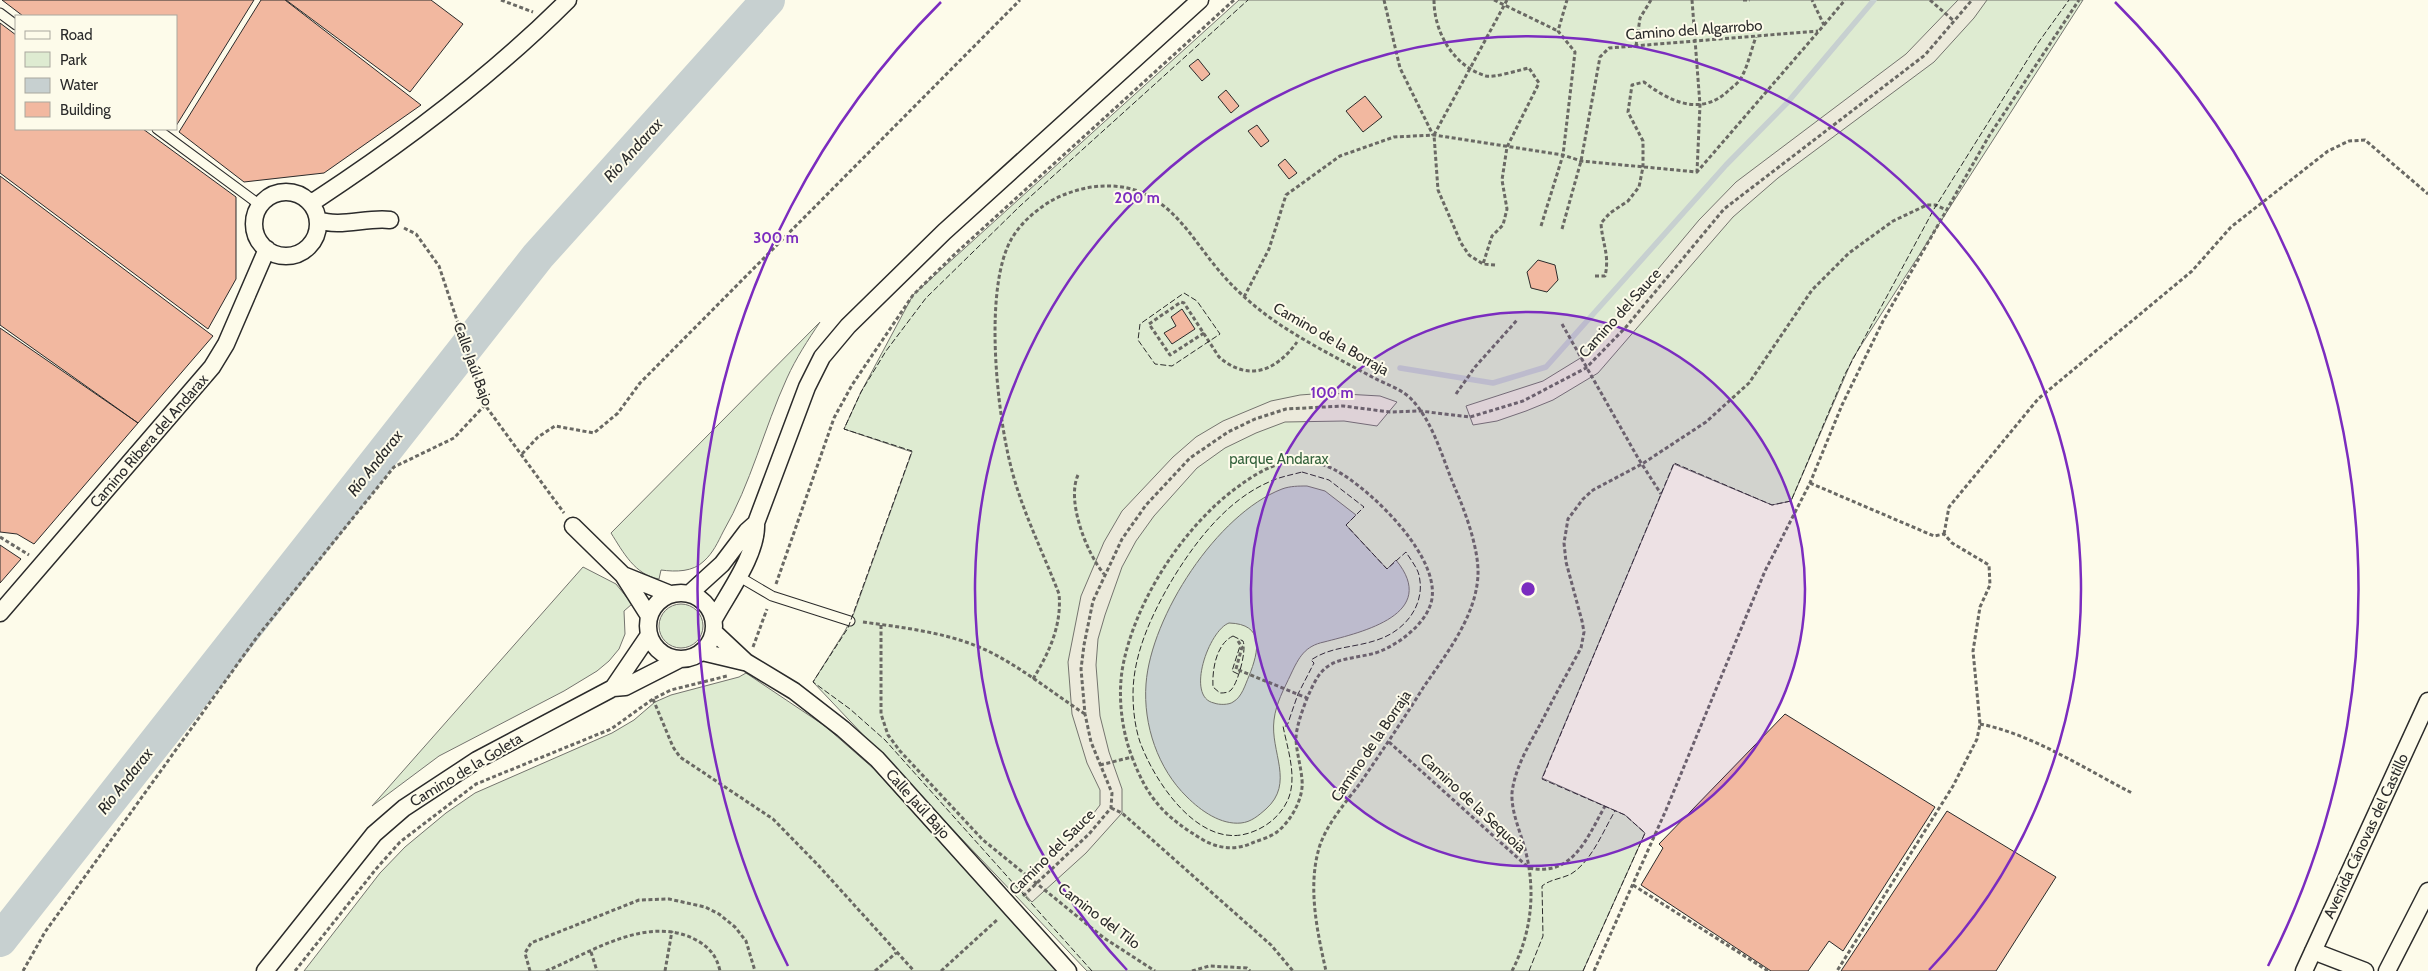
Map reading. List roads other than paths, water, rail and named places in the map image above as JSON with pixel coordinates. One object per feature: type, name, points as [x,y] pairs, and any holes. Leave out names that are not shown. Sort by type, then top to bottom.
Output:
[{"type":"street","points":[[309,202],[316,200],[391,150],[467,92],[568,0]]},
{"type":"street","points":[[670,594],[657,603],[649,616],[649,635],[655,647],[665,656],[678,660],[691,658],[702,652],[710,643],[714,625],[757,536],[756,523],[807,387],[822,357],[848,326],[944,232],[1200,0]]},
{"type":"street","points":[[284,192],[302,196],[309,202],[318,220],[313,240],[297,254],[287,256],[276,254],[260,242],[256,233],[256,213],[260,204],[275,194],[284,192]]},
{"type":"street","points":[[318,220],[331,222],[370,218],[390,220]]},
{"type":"street","name":"Camino Ribera del Andarax","points":[[0,613],[212,367],[226,344],[267,249]]},
{"type":"street","points":[[689,594],[722,564],[747,531],[756,523]]},
{"type":"street","points":[[573,526],[623,575],[649,616]]},
{"type":"street","points":[[623,575],[670,594],[689,594],[700,598],[708,608],[714,625]]},
{"type":"street","name":"Calle Jaúl Bajo","points":[[714,625],[749,658],[843,729],[877,759],[1068,971]]},
{"type":"street","name":"Camino de la Goleta","points":[[613,688],[649,635]]},
{"type":"street","name":"Calle Jaúl Bajo","points":[[702,652],[749,658]]},
{"type":"street","name":"Camino de la Goleta","points":[[265,971],[374,834],[404,808],[477,760],[613,688],[625,687],[678,660]]},
{"type":"street","name":"Avenida Cánovas del Castillo","points":[[2304,971],[2428,701]]},
{"type":"street","points":[[2387,971],[2428,891]]},
{"type":"street","points":[[2313,952],[2365,971]]},
{"type":"lane","points":[[0,13],[15,24]]},
{"type":"lane","points":[[158,130],[260,204]]},
{"type":"lane","points":[[738,576],[772,596],[850,620]]},
{"type":"water","points":[[1307,486],[1325,491],[1356,515],[1346,525],[1387,569],[1396,560],[1407,579],[1409,594],[1403,607],[1391,618],[1358,633],[1317,644],[1303,653],[1283,691],[1275,714],[1274,732],[1280,778],[1279,789],[1275,799],[1266,809],[1251,820],[1241,823],[1226,822],[1205,812],[1187,797],[1177,786],[1160,760],[1154,745],[1147,715],[1146,684],[1151,657],[1160,628],[1174,599],[1192,570],[1212,544],[1234,520],[1258,502],[1282,489]],"holes":[[[1229,623],[1249,628],[1256,640],[1257,649],[1252,667],[1243,691],[1236,700],[1227,704],[1214,703],[1205,698],[1201,689],[1203,663],[1214,638],[1221,628]]]},
{"type":"waterway","name":"Río Andarax","points":[[0,940],[538,256],[768,0]]},
{"type":"waterway","points":[[1400,368],[1493,383],[1546,367],[1726,165],[1787,103],[1874,0]]},
{"type":"park label","name":"parque Andarax","points":[[1279,459]]}]
